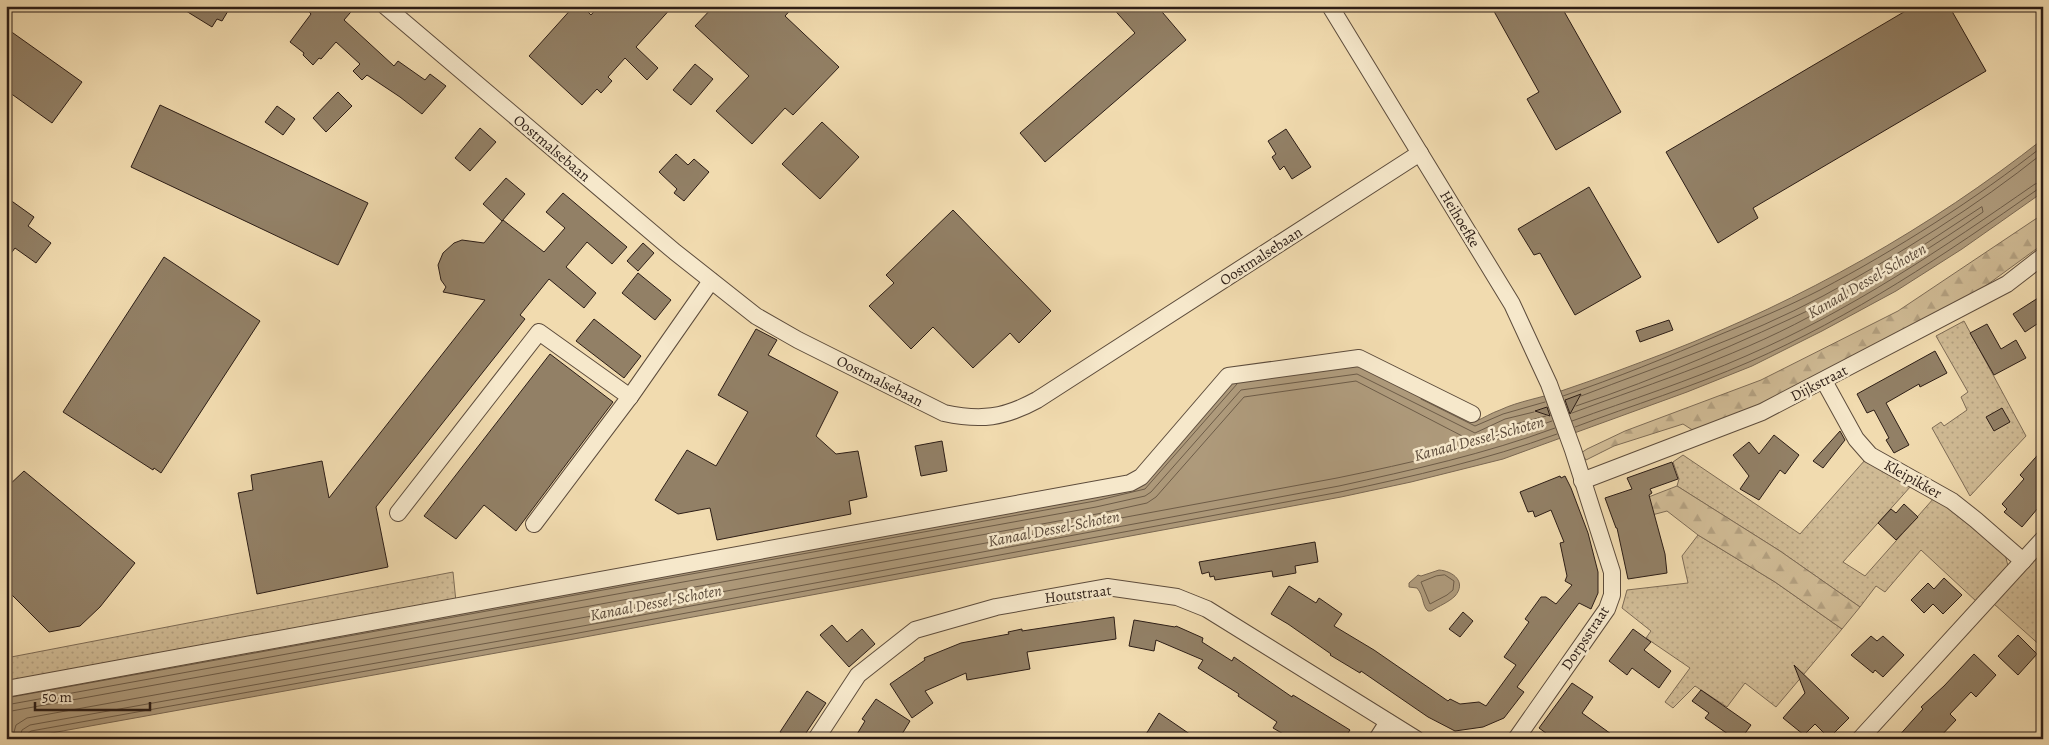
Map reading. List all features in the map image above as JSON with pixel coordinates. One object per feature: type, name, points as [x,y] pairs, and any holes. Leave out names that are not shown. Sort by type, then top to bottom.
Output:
[{"type":"street","name":"Oostmalsebaan","points":[[385,6],[711,281],[756,316],[798,340],[944,413],[969,418],[988,417],[1010,412],[1037,400],[1420,153]]},
{"type":"street","name":"Heihoefke","points":[[1330,6],[1512,304],[1552,392],[1570,440]]},
{"type":"street","name":"Dijkstraat","points":[[1582,481],[1762,412],[2006,284],[2043,256]]},
{"type":"street","points":[[534,524],[630,397],[711,281]]},
{"type":"street","points":[[398,513],[539,332],[630,397]]},
{"type":"street","points":[[6,689],[1130,484],[1142,477],[1228,376],[1359,358],[1472,414]]},
{"type":"street","name":"Kleipikker","points":[[1824,381],[1856,439],[1870,455],[1952,501],[2022,561]]},
{"type":"street","name":"Dorpsstraat","points":[[1516,739],[1598,623],[1607,609],[1612,595],[1612,572],[1570,440]]},
{"type":"street","points":[[1860,739],[2043,539]]},
{"type":"street","name":"Houtstraat","points":[[816,739],[858,675],[915,630],[996,607],[1107,587],[1177,597],[1207,609],[1416,739]]},
{"type":"street","points":[[1377,739],[1388,722]]},
{"type":"green space","points":[[2043,214],[2043,244],[1980,290],[1761,405],[1694,431],[1683,424],[1614,446],[1586,460],[1581,453],[1625,431],[1761,380],[1898,311]]},
{"type":"green space","points":[[1964,321],[2026,436],[1970,496],[1932,428],[1941,422],[1944,426],[1967,410],[1961,397],[1968,392],[1936,336]]},
{"type":"green space","points":[[1683,455],[1800,534],[1865,460],[1911,486],[1843,562],[1865,576],[1934,498],[1948,505],[2005,554],[2008,566],[1977,602],[1921,550],[1885,592],[1876,586],[1860,607],[1780,551],[1677,486],[1679,479],[1673,462]]},
{"type":"green space","points":[[1677,486],[1780,551],[1860,607],[1842,629],[1775,582],[1698,535],[1667,511],[1652,515],[1646,498]]},
{"type":"green space","points":[[1698,535],[1775,582],[1842,629],[1776,707],[1745,683],[1727,707],[1695,686],[1673,708],[1665,702],[1690,668],[1646,638],[1651,631],[1622,608],[1627,590],[1688,583],[1682,556]]},
{"type":"green space","points":[[2043,549],[2043,648],[1994,604]]},
{"type":"green space","points":[[453,572],[457,612],[6,694],[6,658]]},
{"type":"water","name":"Kanaal Dessel-Schoten","points":[[2043,139],[2043,192],[1962,249],[1896,291],[1752,366],[1687,392],[1503,459],[1341,497],[574,639],[18,739],[6,739],[6,694],[1142,485],[1234,379],[1359,362],[1476,421],[1507,407],[1574,386],[1718,332],[1816,285],[1910,232],[1956,203]]},
{"type":"water","points":[[1439,570],[1457,578],[1460,586],[1455,596],[1450,600],[1428,611],[1417,588],[1409,587],[1409,583],[1418,575],[1421,576]]},
{"type":"building","points":[[178,6],[231,6],[222,21],[217,19],[212,27]]},
{"type":"building","points":[[304,6],[356,6],[344,20],[394,66],[398,61],[425,80],[430,74],[446,86],[422,114],[367,75],[362,80],[353,71],[360,64],[336,42],[313,65],[303,55],[304,53],[290,42],[311,14]]},
{"type":"building","points":[[574,6],[582,6],[591,15],[599,6],[673,6],[636,47],[658,68],[647,80],[625,58],[608,77],[612,81],[601,93],[597,89],[582,105],[529,56]]},
{"type":"building","points":[[714,6],[794,6],[785,16],[839,67],[793,115],[785,108],[752,144],[716,111],[749,76],[695,26]]},
{"type":"building","points":[[1111,6],[1157,6],[1186,40],[1045,162],[1020,133],[1135,33]]},
{"type":"building","points":[[1491,6],[1561,6],[1621,112],[1556,150],[1527,99],[1539,92]]},
{"type":"building","points":[[1914,6],[1924,6],[1927,10],[1934,6],[1949,6],[1986,71],[1753,208],[1758,218],[1718,243],[1666,152]]},
{"type":"building","points":[[6,28],[82,82],[52,123],[6,90]]},
{"type":"building","points":[[695,64],[713,79],[691,105],[673,90]]},
{"type":"building","points":[[338,92],[352,106],[326,132],[313,118]]},
{"type":"building","points":[[160,105],[368,203],[338,265],[131,167]]},
{"type":"building","points":[[277,106],[295,119],[283,135],[265,122]]},
{"type":"building","points":[[822,122],[859,157],[820,199],[782,164]]},
{"type":"building","points":[[480,128],[496,142],[470,171],[455,158]]},
{"type":"building","points":[[1286,129],[1311,167],[1292,179],[1284,166],[1280,170],[1272,157],[1276,154],[1268,141]]},
{"type":"building","points":[[676,154],[688,165],[694,159],[709,172],[684,201],[674,193],[677,189],[659,172]]},
{"type":"building","points":[[506,178],[525,194],[502,221],[483,204]]},
{"type":"building","points":[[1589,187],[1641,277],[1575,315],[1540,253],[1534,255],[1518,229]]},
{"type":"building","points":[[563,193],[627,247],[612,264],[587,242],[566,267],[596,293],[584,308],[549,279],[520,315],[525,319],[376,507],[388,567],[257,594],[238,493],[253,490],[251,475],[322,461],[329,498],[485,300],[443,292],[446,287],[441,280],[438,265],[443,253],[454,243],[462,240],[484,243],[503,220],[544,252],[565,228],[546,212]]},
{"type":"building","points":[[6,197],[34,217],[28,226],[51,243],[36,263],[15,248],[6,260]]},
{"type":"building","points":[[953,210],[1051,311],[1019,343],[1010,333],[973,368],[933,327],[911,349],[869,306],[894,283],[886,275]]},
{"type":"building","points":[[643,243],[654,253],[638,271],[627,261]]},
{"type":"building","points":[[164,257],[260,321],[161,473],[154,468],[153,470],[63,412]]},
{"type":"building","points":[[638,273],[671,300],[655,320],[622,293]]},
{"type":"building","points":[[2038,298],[2043,304],[2043,320],[2025,332],[2013,314]]},
{"type":"building","points":[[594,319],[641,356],[624,378],[576,341]]},
{"type":"building","points":[[1669,320],[1673,330],[1640,342],[1636,331]]},
{"type":"building","points":[[1987,324],[2001,349],[2016,340],[2026,358],[1994,375],[1970,333]]},
{"type":"building","points":[[756,329],[777,340],[768,355],[838,392],[816,436],[836,454],[858,451],[867,497],[849,501],[851,514],[717,540],[710,508],[678,514],[655,500],[687,450],[716,466],[748,412],[718,395]]},
{"type":"building","points":[[1935,351],[1947,373],[1920,387],[1919,384],[1886,403],[1909,445],[1894,453],[1886,440],[1889,438],[1874,410],[1867,413],[1857,394]]},
{"type":"building","points":[[550,354],[613,402],[516,531],[484,505],[456,539],[424,516]]},
{"type":"building","points":[[1581,394],[1570,414],[1565,400]]},
{"type":"building","points":[[1547,407],[1550,416],[1535,411]]},
{"type":"building","points":[[2002,408],[2010,422],[1994,431],[1986,417]]},
{"type":"building","points":[[1840,431],[1845,440],[1823,468],[1813,461]]},
{"type":"building","points":[[1774,435],[1799,455],[1785,474],[1780,470],[1759,500],[1740,489],[1749,476],[1733,455],[1749,442],[1759,454]]},
{"type":"building","points":[[942,441],[947,471],[921,476],[915,446]]},
{"type":"building","points":[[2043,449],[2043,502],[2022,527],[2004,512],[2007,509],[2002,504],[2024,479],[2020,475]]},
{"type":"building","points":[[1672,462],[1678,479],[1650,489],[1652,493],[1649,495],[1665,554],[1667,573],[1628,579],[1617,528],[1605,498],[1632,489],[1627,478]]},
{"type":"building","points":[[24,471],[135,563],[100,607],[80,626],[49,632],[6,589],[6,488]]},
{"type":"building","points":[[1560,476],[1561,478],[1565,476],[1571,488],[1588,533],[1598,572],[1598,593],[1591,609],[1579,603],[1517,687],[1524,692],[1504,718],[1483,727],[1455,731],[1428,717],[1361,671],[1360,673],[1330,655],[1271,614],[1289,586],[1316,603],[1319,598],[1342,614],[1334,626],[1374,650],[1448,701],[1450,699],[1460,704],[1479,702],[1486,706],[1516,665],[1504,657],[1529,622],[1525,619],[1541,597],[1546,597],[1556,604],[1572,585],[1565,581],[1567,576],[1560,543],[1564,542],[1551,510],[1535,517],[1533,511],[1528,512],[1520,492]]},
{"type":"building","points":[[1904,504],[1918,517],[1896,540],[1878,523],[1891,509],[1896,513]]},
{"type":"building","points":[[1315,542],[1318,562],[1295,566],[1296,573],[1273,577],[1272,571],[1215,580],[1214,576],[1210,577],[1209,572],[1202,574],[1199,562]]},
{"type":"building","points":[[1944,578],[1962,595],[1943,614],[1933,604],[1924,613],[1911,600],[1928,583],[1934,589]]},
{"type":"building","points":[[1463,612],[1473,621],[1460,637],[1449,629]]},
{"type":"building","points":[[1114,617],[1116,639],[1027,652],[1030,669],[967,680],[966,673],[925,691],[933,703],[912,718],[890,684],[925,660],[924,658],[961,643],[1009,634],[1008,632],[1022,629],[1022,631]]},
{"type":"building","points":[[1134,620],[1176,626],[1203,638],[1202,642],[1232,661],[1234,657],[1292,697],[1293,695],[1350,730],[1344,739],[1292,739],[1273,728],[1277,722],[1238,696],[1239,694],[1198,668],[1203,660],[1156,640],[1154,651],[1129,646]]},
{"type":"building","points":[[832,625],[847,642],[862,629],[875,644],[849,667],[820,635]]},
{"type":"building","points":[[1633,629],[1651,642],[1644,650],[1671,671],[1659,688],[1632,668],[1627,675],[1609,661]]},
{"type":"building","points":[[2018,635],[2037,654],[2018,675],[1998,656]]},
{"type":"building","points":[[1871,636],[1877,641],[1883,636],[1904,655],[1883,677],[1875,670],[1873,673],[1851,655]]},
{"type":"building","points":[[1974,654],[1996,675],[1976,697],[1971,692],[1950,714],[1956,720],[1938,739],[1896,739],[1923,709],[1921,707]]},
{"type":"building","points":[[1794,665],[1849,718],[1829,738],[1815,724],[1804,735],[1783,718],[1805,693]]},
{"type":"building","points":[[1572,683],[1593,697],[1582,713],[1618,739],[1554,739],[1539,728]]},
{"type":"building","points":[[1701,690],[1751,725],[1741,739],[1735,739],[1705,718],[1709,713],[1692,701]]},
{"type":"building","points":[[807,691],[826,703],[802,739],[790,739],[780,732]]},
{"type":"building","points":[[876,699],[910,721],[899,739],[854,739],[865,721],[862,719]]},
{"type":"building","points":[[1159,713],[1197,739],[1143,739]]}]
